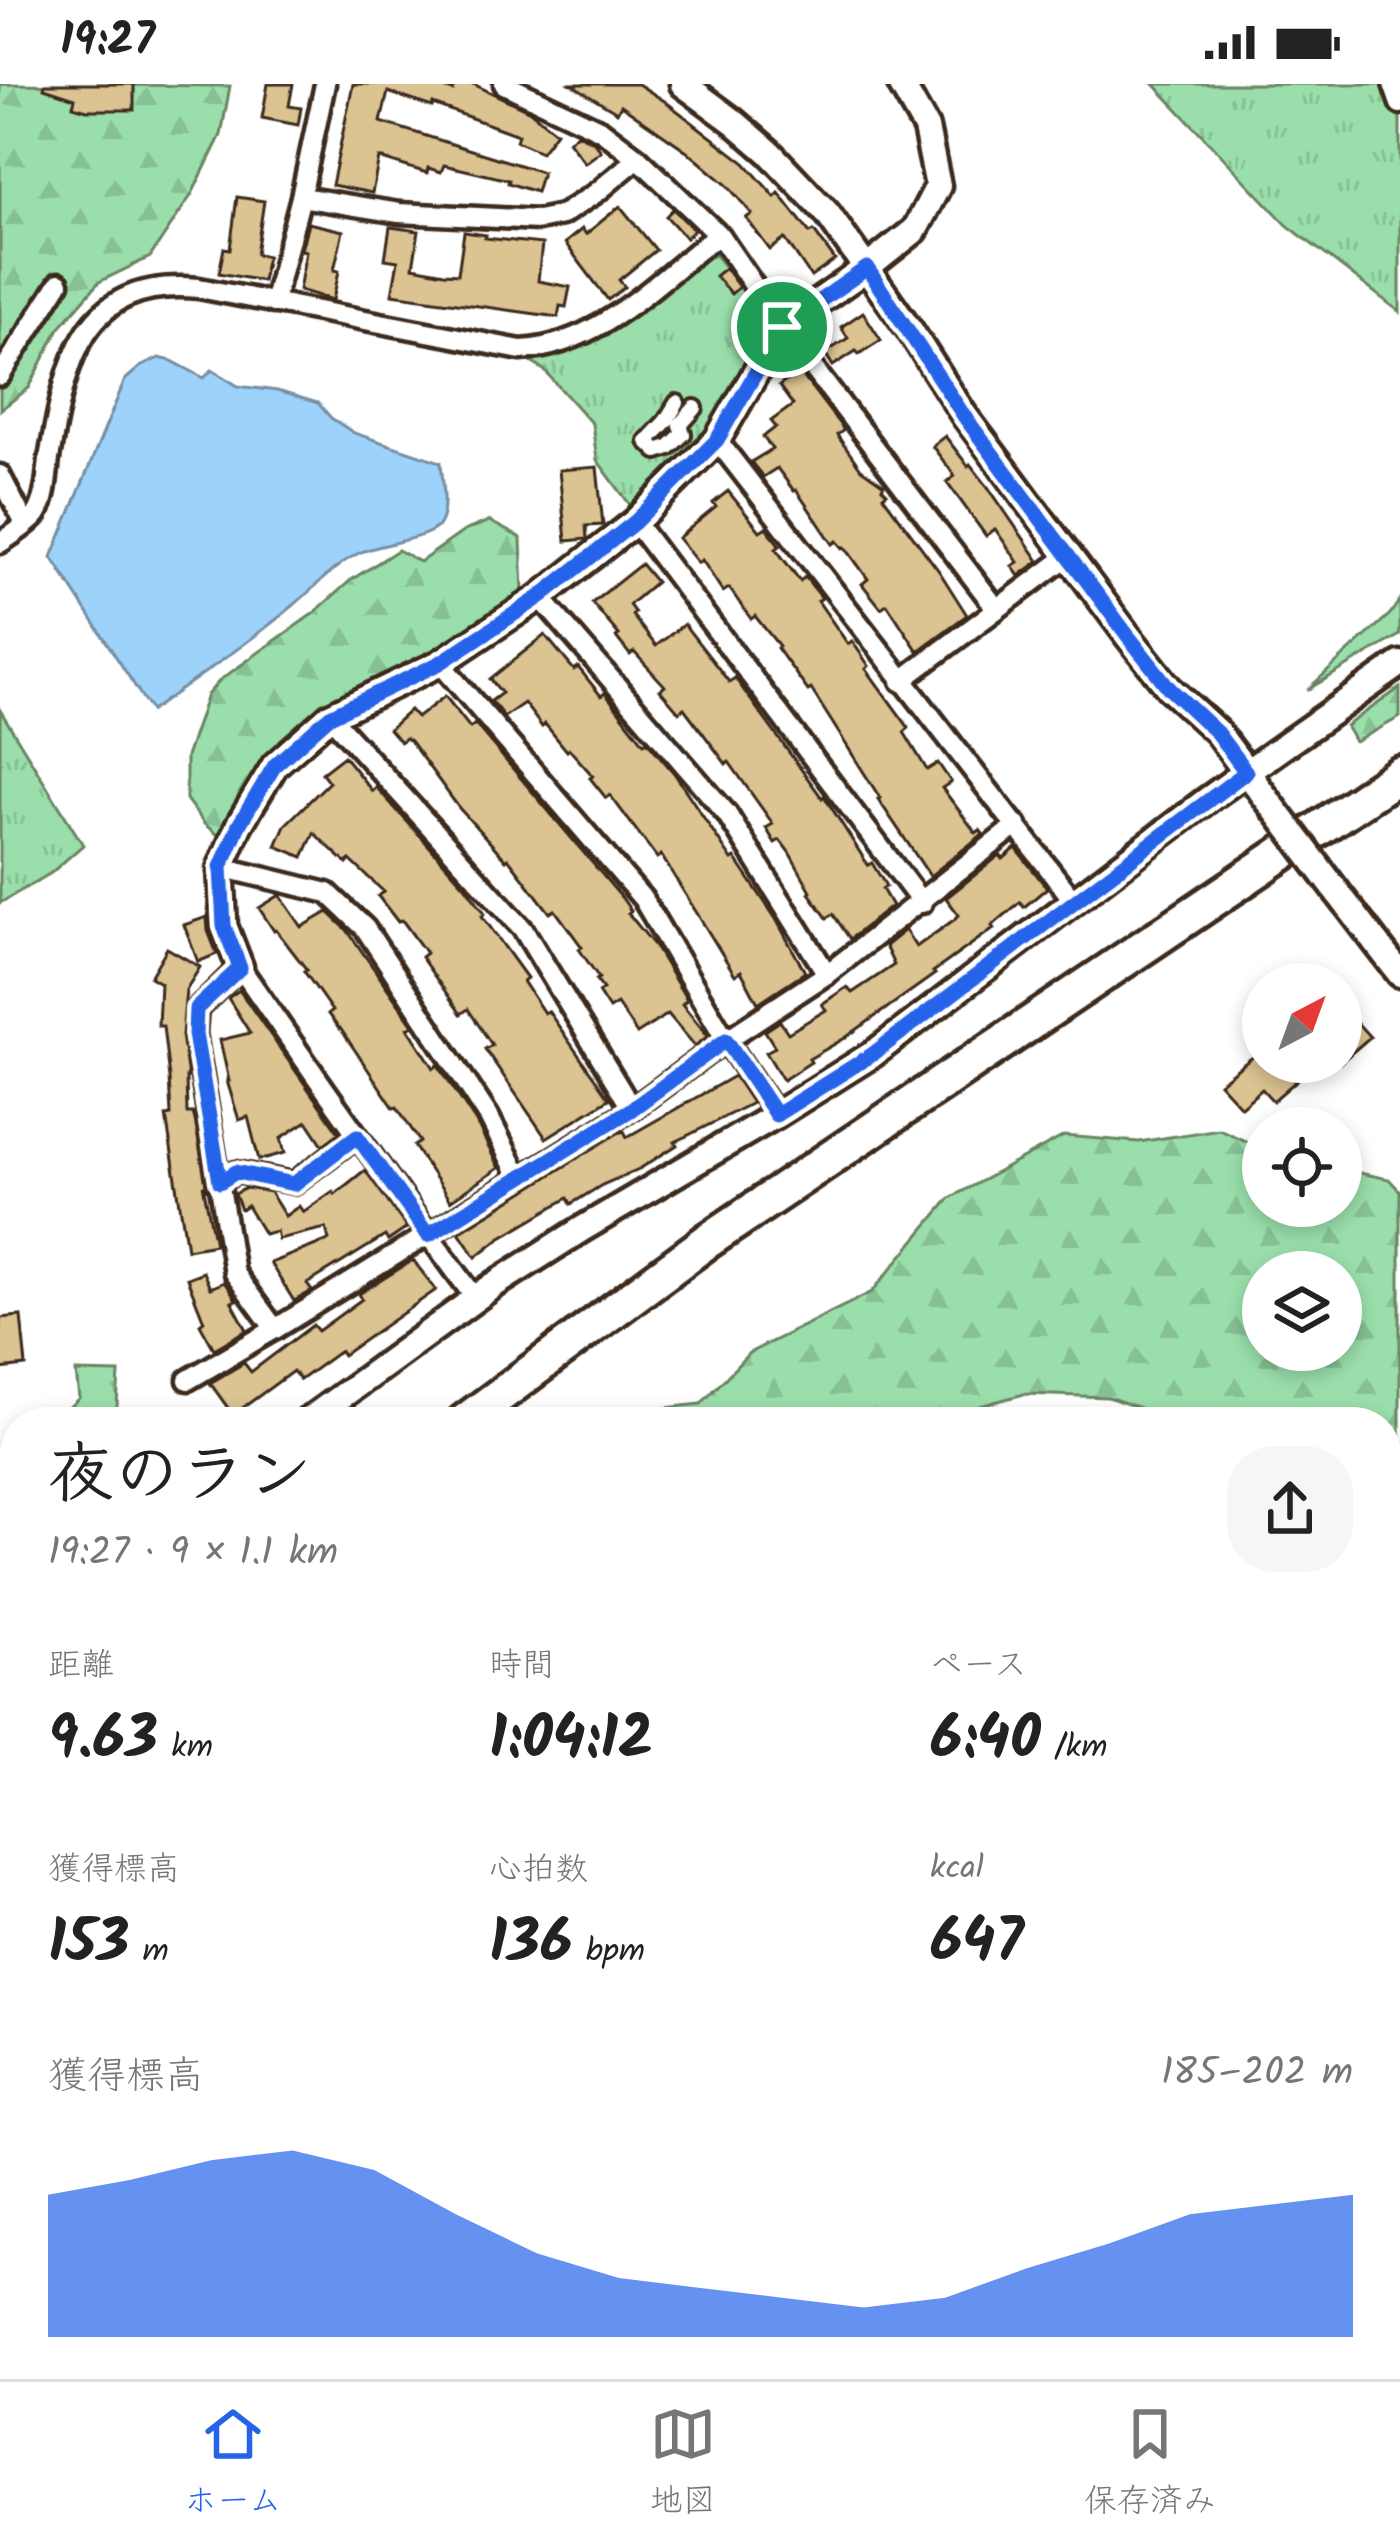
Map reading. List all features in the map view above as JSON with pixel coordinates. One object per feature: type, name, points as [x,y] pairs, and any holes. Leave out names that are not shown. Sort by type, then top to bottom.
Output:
[{"type":"highway","points":[[484,1407],[706,1242],[1400,774]]},
{"type":"street","points":[[273,303],[325,84]]},
{"type":"street","points":[[504,84],[601,130],[638,158],[720,236],[782,327],[996,608]]},
{"type":"street","points":[[683,84],[734,121],[795,176],[867,268],[964,416],[1169,688],[1217,733],[1400,974]]},
{"type":"street","points":[[476,1299],[240,968],[224,926],[221,867],[239,825],[275,765],[330,716],[440,663],[540,597],[635,522],[717,440],[782,327],[915,230],[938,186],[926,128],[901,84]]},
{"type":"street","points":[[1394,84],[1400,104]]},
{"type":"street","points":[[301,197],[399,213],[538,220],[562,215],[638,158]]},
{"type":"street","points":[[0,543],[37,514],[68,366],[88,328],[116,302],[145,289],[176,286],[521,350],[548,348],[613,317],[720,236]]},
{"type":"street","points":[[0,376],[59,284]]},
{"type":"street","points":[[677,403],[647,441],[657,451],[683,434],[680,425],[694,408]]},
{"type":"street","points":[[717,440],[1074,901]]},
{"type":"street","points":[[0,475],[25,524]]},
{"type":"street","points":[[635,522],[922,903]]},
{"type":"street","points":[[902,681],[1069,556]]},
{"type":"street","points":[[540,597],[727,814],[827,974]]},
{"type":"street","points":[[440,663],[643,899],[776,1115]]},
{"type":"street","points":[[326,1407],[582,1228],[873,1054],[1246,772],[1400,664]]},
{"type":"street","points":[[330,716],[523,928],[632,1109]]},
{"type":"street","points":[[188,1380],[632,1109],[827,974],[1017,825]]},
{"type":"street","points":[[221,867],[328,893],[365,928],[489,1117],[519,1177]]},
{"type":"street","points":[[240,968],[196,1009],[195,1034],[234,1273],[275,1330]]},
{"type":"street","points":[[220,1182],[236,1172],[294,1184],[357,1136]]},
{"type":"green space","points":[[0,84],[230,86],[221,135],[192,194],[150,257],[99,282],[59,328],[29,388],[0,410]]},
{"type":"green space","points":[[1154,84],[1400,84],[1400,312],[1287,225]]},
{"type":"green space","points":[[715,255],[776,329],[711,434],[636,513],[597,460],[592,424],[544,370],[531,362],[624,320]]},
{"type":"green space","points":[[489,521],[521,538],[523,594],[422,658],[328,708],[223,839],[204,824],[186,799],[186,757],[207,695],[220,680],[398,550],[420,562],[464,531]]},
{"type":"green space","points":[[1400,600],[1400,635],[1307,690],[1390,614]]},
{"type":"green space","points":[[1400,688],[1400,717],[1355,742],[1346,726]]},
{"type":"green space","points":[[0,710],[83,845],[51,873],[0,903]]},
{"type":"green space","points":[[1219,1129],[1242,1139],[1242,1227],[1362,1227],[1362,1173],[1389,1179],[1400,1191],[1400,1407],[1137,1407],[1108,1397],[1024,1394],[976,1407],[674,1407],[701,1404],[749,1353],[872,1292],[950,1198],[1064,1136],[1139,1142]]},
{"type":"green space","points":[[76,1372],[119,1373],[117,1407],[69,1407],[79,1398]]},
{"type":"water","points":[[159,358],[204,378],[212,370],[238,386],[318,403],[354,433],[441,462],[444,504],[433,531],[350,558],[259,633],[151,711],[52,557],[125,380]]},
{"type":"building","points":[[45,84],[134,84],[134,110],[73,106],[75,98],[44,88]]},
{"type":"building","points":[[268,84],[293,84],[289,106],[301,108],[298,125],[262,118]]},
{"type":"building","points":[[353,84],[433,84],[453,91],[456,84],[473,84],[530,111],[556,132],[541,152],[516,141],[518,135],[388,92],[381,122],[542,172],[536,192],[509,180],[444,165],[441,172],[428,168],[427,173],[379,158],[372,193],[332,185]]},
{"type":"building","points":[[571,84],[638,84],[666,102],[745,163],[775,197],[779,193],[835,260],[811,277],[785,239],[770,250],[746,218],[752,214],[687,151],[621,105],[617,112]]},
{"type":"building","points":[[577,134],[601,151],[585,163],[568,141]]},
{"type":"building","points":[[237,197],[264,201],[256,254],[267,256],[262,281],[219,273],[224,248],[230,249]]},
{"type":"building","points":[[620,206],[656,250],[619,280],[625,287],[608,300],[565,243],[582,229],[586,234]]},
{"type":"building","points":[[673,209],[694,230],[686,238],[666,216]]},
{"type":"building","points":[[308,223],[343,231],[333,300],[299,290]]},
{"type":"building","points":[[390,227],[419,231],[413,267],[444,273],[458,274],[464,232],[542,244],[538,281],[570,287],[566,307],[560,306],[558,317],[392,294],[398,261],[385,259]]},
{"type":"building","points":[[725,268],[739,287],[731,294],[715,276]]},
{"type":"building","points":[[863,312],[881,340],[833,366],[825,353],[848,338],[841,327]]},
{"type":"building","points":[[802,375],[844,430],[837,435],[861,469],[884,485],[887,493],[883,496],[967,615],[918,651],[887,604],[881,608],[862,584],[868,579],[845,547],[837,541],[833,544],[777,468],[763,477],[751,462],[772,449],[763,437],[776,427],[771,421],[793,405],[779,386]]},
{"type":"building","points":[[945,436],[988,487],[1039,561],[1019,576],[1012,566],[1018,562],[995,529],[986,536],[947,482],[955,476],[932,446]]},
{"type":"building","points":[[597,467],[603,525],[586,526],[587,539],[566,541],[559,470]]},
{"type":"building","points":[[728,491],[760,531],[766,527],[800,581],[805,577],[822,598],[818,601],[848,644],[852,641],[869,666],[866,669],[909,728],[904,732],[927,770],[938,763],[951,782],[942,788],[976,833],[983,834],[930,876],[779,646],[729,588],[723,592],[702,560],[698,563],[678,538]]},
{"type":"building","points":[[641,564],[656,582],[629,605],[632,615],[656,646],[684,624],[729,682],[735,678],[886,886],[882,889],[892,906],[850,939],[833,914],[827,918],[809,893],[789,852],[780,840],[775,843],[766,828],[773,824],[729,762],[684,708],[679,712],[660,690],[665,686],[634,652],[630,655],[592,603]]},
{"type":"building","points":[[545,635],[574,670],[578,667],[601,696],[605,693],[674,773],[776,919],[805,972],[758,1003],[741,971],[735,975],[661,855],[657,858],[610,795],[606,798],[590,778],[593,776],[524,703],[504,717],[491,701],[502,693],[490,679]]},
{"type":"building","points":[[445,696],[470,728],[475,724],[622,898],[687,1000],[682,1004],[708,1036],[695,1046],[668,1014],[637,1034],[617,1004],[609,1009],[598,992],[603,989],[599,978],[555,910],[550,913],[508,858],[459,808],[410,741],[400,742],[389,729],[410,710],[417,718]]},
{"type":"building","points":[[344,756],[466,887],[527,978],[523,981],[544,1013],[548,1011],[609,1099],[546,1138],[485,1049],[492,1045],[468,1009],[461,1014],[421,957],[426,953],[378,896],[384,892],[314,833],[303,857],[276,846],[285,825],[329,782],[322,773]]},
{"type":"building","points":[[1016,848],[1047,888],[1024,907],[1020,902],[935,974],[783,1080],[766,1052],[775,1047],[765,1031],[780,1021],[788,1033],[826,1010],[822,1004],[847,987],[852,993],[894,965],[885,946],[905,930],[916,947],[955,919],[959,915],[946,898],[1000,855],[1003,859]]},
{"type":"building","points":[[280,895],[302,927],[328,912],[347,930],[413,1025],[408,1028],[434,1068],[438,1065],[477,1124],[499,1168],[450,1201],[414,1146],[420,1142],[328,1014],[332,1011],[307,970],[259,908]]},
{"type":"building","points":[[207,917],[217,954],[198,962],[184,925]]},
{"type":"building","points":[[167,948],[200,967],[186,990],[182,1035],[187,1113],[193,1113],[195,1120],[215,1244],[187,1249],[166,1116],[171,1115],[163,1026],[158,1026],[160,983],[150,977]]},
{"type":"building","points":[[239,990],[339,1133],[323,1145],[307,1121],[281,1138],[285,1153],[259,1160],[248,1117],[239,1120],[220,1040],[250,1033],[228,998]]},
{"type":"building","points":[[1242,1065],[1242,1083],[1294,1083],[1273,1101],[1262,1089],[1241,1107],[1219,1083]]},
{"type":"building","points":[[734,1076],[752,1103],[675,1142],[641,1168],[571,1204],[568,1198],[476,1257],[459,1232],[618,1133],[624,1131],[627,1137]]},
{"type":"building","points":[[365,1170],[407,1228],[388,1241],[385,1236],[307,1284],[312,1291],[294,1301],[270,1263],[329,1240],[326,1228],[278,1239],[276,1231],[264,1234],[247,1206],[241,1210],[235,1194],[246,1188],[270,1192],[285,1216],[335,1194]]},
{"type":"building","points":[[413,1260],[436,1290],[300,1380],[293,1371],[244,1407],[227,1407],[210,1383],[244,1363],[251,1372],[313,1325],[318,1331],[362,1299],[359,1294]]},
{"type":"building","points":[[203,1272],[210,1288],[224,1282],[247,1330],[214,1349],[200,1324],[204,1321],[187,1278]]},
{"type":"building","points":[[21,1316],[26,1366],[0,1369],[0,1318]]},
{"type":"route","points":[[867,268],[964,416],[1128,636],[1169,688],[1217,733],[1246,772],[873,1054],[776,1115],[726,1040],[632,1109],[428,1235],[357,1136],[294,1184],[236,1172],[220,1182],[195,1034],[196,1009],[240,968],[224,926],[221,867],[239,825],[275,765],[330,716],[440,663],[540,597],[635,522],[717,440],[782,327],[867,268]]}]
